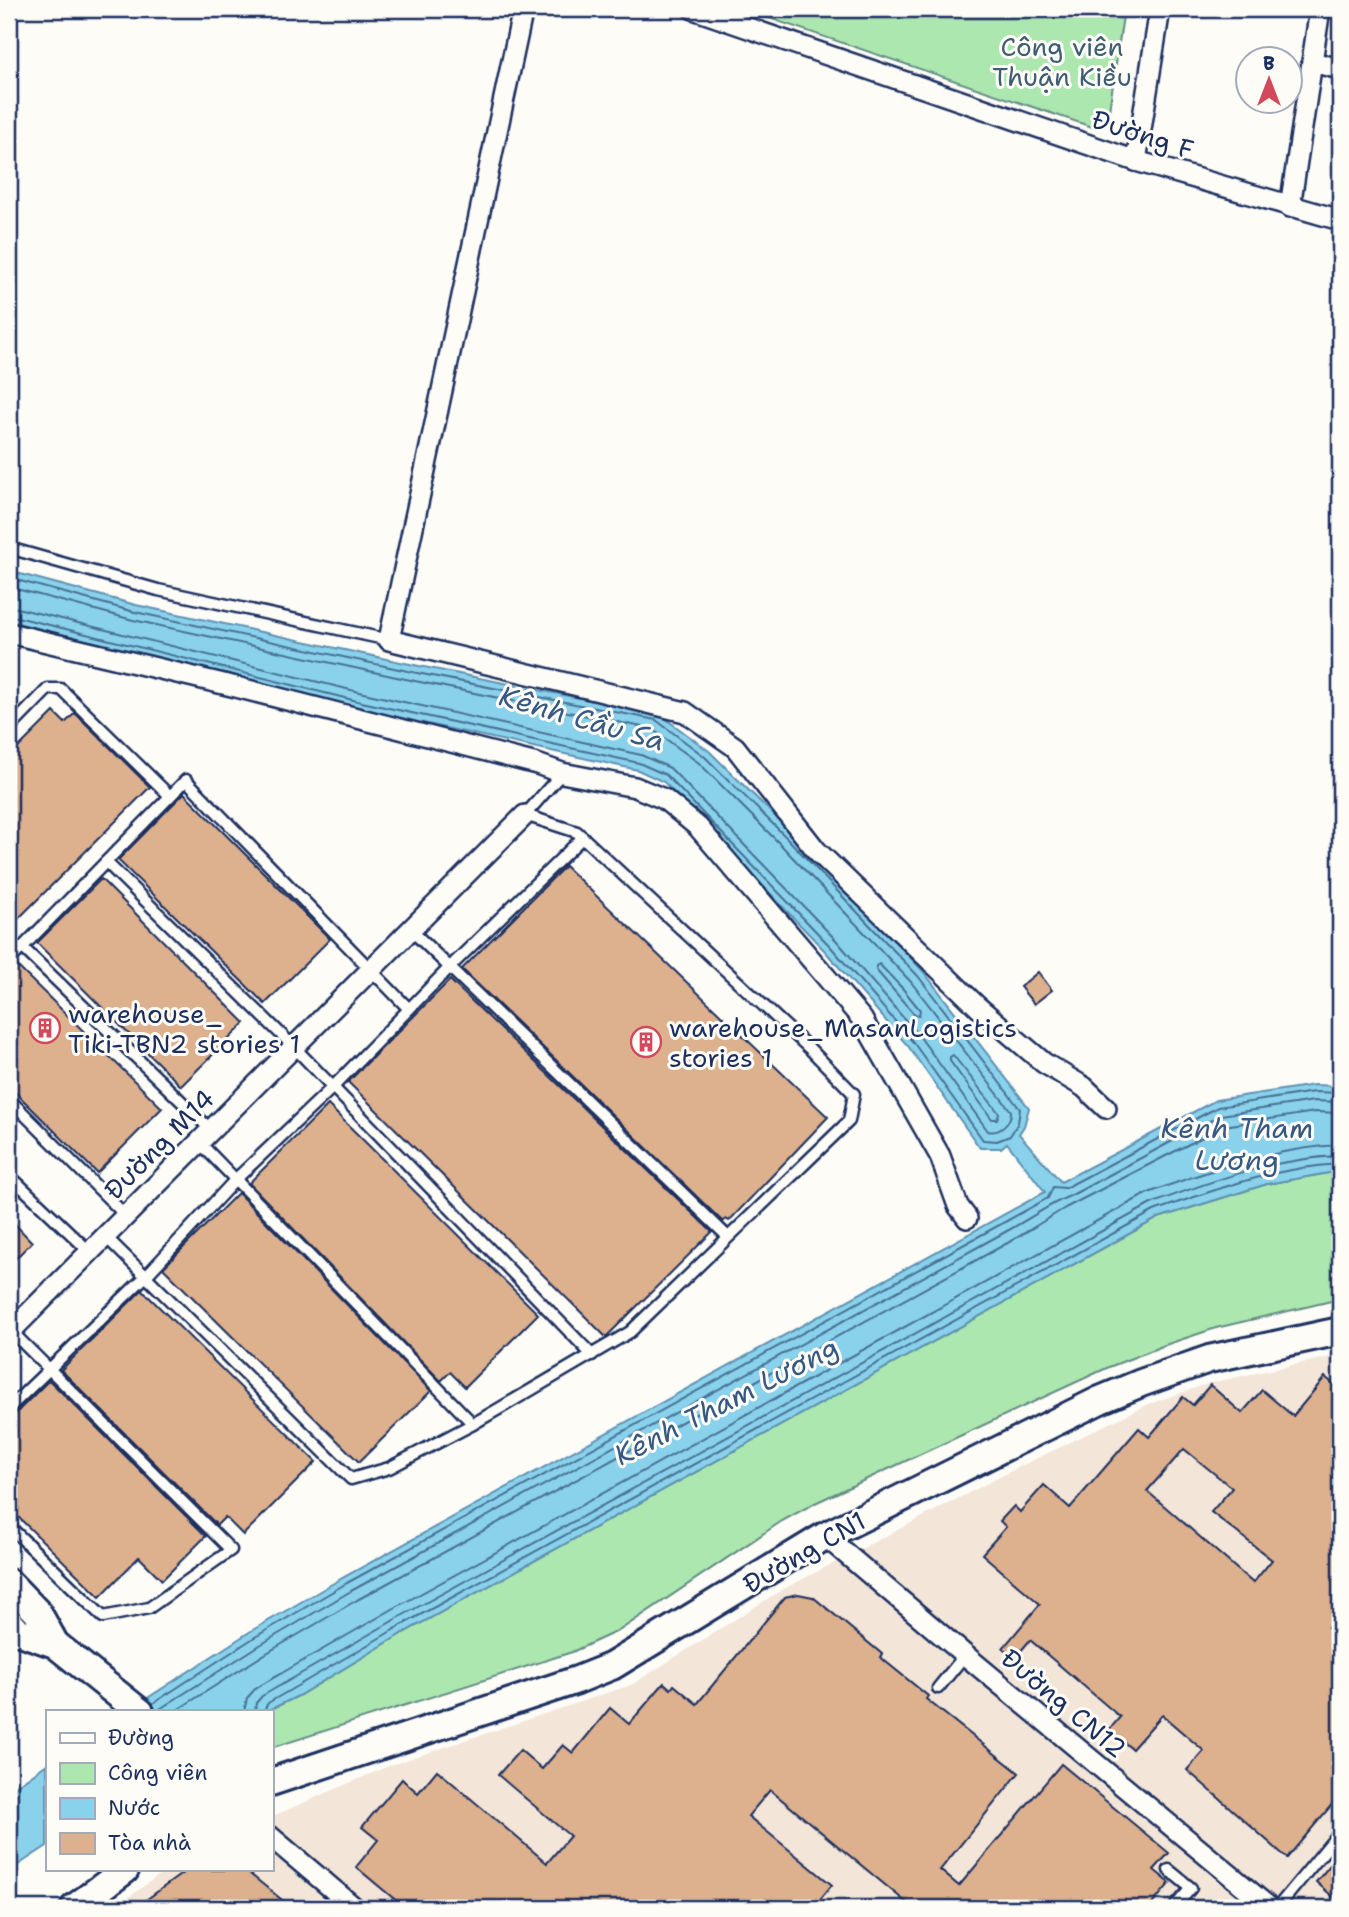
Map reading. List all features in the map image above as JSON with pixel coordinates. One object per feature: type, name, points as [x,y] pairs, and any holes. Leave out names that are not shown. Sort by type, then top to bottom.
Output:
[{"type":"street","points":[[523,9],[389,640],[685,712],[735,747],[816,850],[978,1007],[1044,1063],[1084,1087],[1106,1108]]},
{"type":"street","name":"Đường F","points":[[693,9],[1136,161],[1340,220]]},
{"type":"street","points":[[1136,161],[1160,9]]},
{"type":"street","points":[[1290,207],[1320,9]]},
{"type":"street","points":[[1312,62],[1340,69]]},
{"type":"street","points":[[9,633],[236,687],[562,773],[635,787],[664,799],[698,827],[862,1019],[940,1156],[958,1206],[967,1218]]},
{"type":"street","name":"Đường M14","points":[[10,1332],[525,815]]},
{"type":"street","name":"Đường CN1","points":[[273,1781],[612,1666],[825,1536],[1100,1400],[1209,1359],[1340,1331]]},
{"type":"street","name":"Đường CN12","points":[[825,1536],[1270,1908]]},
{"type":"street","points":[[9,1583],[38,1612],[55,1644]]},
{"type":"street","points":[[9,1622],[17,1631],[55,1644],[136,1709]]},
{"type":"street","points":[[273,1839],[355,1908]]},
{"type":"street","points":[[75,1908],[124,1871]]},
{"type":"lane","points":[[9,548],[158,590],[389,640]]},
{"type":"lane","points":[[9,729],[48,690],[61,690],[170,796]]},
{"type":"lane","points":[[105,1236],[351,1479],[388,1468],[473,1424],[629,1332],[849,1121],[854,1094],[809,1048],[577,832],[525,815],[562,773]]},
{"type":"lane","points":[[9,961],[186,780],[409,1009]]},
{"type":"lane","points":[[9,1408],[146,1276],[235,1180],[583,837]]},
{"type":"lane","points":[[106,862],[293,1046],[592,1356]]},
{"type":"lane","points":[[410,929],[727,1237]]},
{"type":"lane","points":[[22,947],[204,1135],[235,1180],[473,1424]]},
{"type":"lane","points":[[9,1099],[125,1215]]},
{"type":"lane","points":[[9,1175],[90,1252]]},
{"type":"lane","points":[[9,1526],[103,1617],[149,1608],[232,1550],[10,1332]]},
{"type":"lane","points":[[938,1688],[965,1655]]},
{"type":"lane","points":[[1277,1908],[1340,1832]]},
{"type":"lane","points":[[1169,1870],[1191,1888],[1174,1908]]},
{"type":"shaded area","points":[[1340,1355],[1340,1908],[114,1908],[165,1871],[273,1871],[273,1816],[391,1765],[631,1685],[782,1590],[1015,1469],[1149,1404],[1210,1383]]},
{"type":"green space","name":"Công viên Thuận Kiều","points":[[742,9],[1124,9],[1108,118],[1092,127]]},
{"type":"green space","points":[[1340,1171],[1340,1299],[1216,1328],[1109,1367],[815,1503],[782,1521],[620,1630],[572,1652],[273,1747],[273,1710],[269,1710],[298,1696],[403,1633],[1158,1218],[1267,1184]]},
{"type":"water","name":"Kênh Tham Lương","points":[[9,571],[136,605],[659,714],[709,751],[792,833],[923,971],[1029,1108],[1019,1134],[1061,1182],[1216,1100],[1314,1085],[1340,1086],[1340,1171],[1267,1184],[1158,1218],[403,1633],[298,1696],[269,1710],[129,1710],[251,1631],[344,1577],[1045,1192],[1007,1143],[1001,1148],[980,1148],[908,1046],[824,950],[664,782],[638,770],[355,708],[9,621]]},
{"type":"water","points":[[46,1765],[46,1847],[9,1871],[9,1791]]},
{"type":"building","points":[[54,712],[65,723],[75,713],[150,787],[9,928],[9,757]]},
{"type":"building","points":[[184,793],[330,939],[265,1004],[118,860]]},
{"type":"building","name":"warehouse_MasanLogistics stories 1","points":[[565,866],[828,1117],[729,1221],[726,1219],[723,1222],[462,969]]},
{"type":"building","points":[[101,879],[245,1023],[181,1086],[37,943]]},
{"type":"building","name":"warehouse_ Tiki-TBN2 stories 1","points":[[16,965],[162,1108],[97,1173],[9,1086],[9,971]]},
{"type":"building","points":[[1038,972],[1052,990],[1034,1004],[1020,987]]},
{"type":"building","points":[[450,980],[712,1232],[606,1337],[348,1082]]},
{"type":"building","points":[[328,1105],[538,1314],[465,1387],[450,1372],[441,1381],[249,1183]]},
{"type":"building","points":[[238,1193],[431,1391],[359,1462],[163,1268]]},
{"type":"building","points":[[9,1218],[32,1242],[9,1265]]},
{"type":"building","points":[[142,1290],[316,1462],[243,1535],[225,1517],[217,1525],[61,1370]]},
{"type":"building","points":[[1325,1377],[1340,1389],[1340,1612],[1328,1627],[1340,1637],[1340,1795],[1287,1858],[1187,1770],[1204,1751],[1162,1715],[1132,1749],[1109,1730],[1120,1717],[1030,1640],[1015,1658],[1003,1648],[1040,1604],[982,1554],[1006,1527],[1000,1521],[1014,1506],[1020,1512],[1044,1485],[1070,1508],[1139,1428],[1149,1437],[1183,1397],[1193,1405],[1210,1385],[1242,1413],[1262,1390],[1293,1416]],"holes":[[[1184,1449],[1232,1488],[1211,1512],[1272,1560],[1253,1583],[1147,1491]]]},
{"type":"building","points":[[49,1380],[206,1536],[162,1580],[139,1557],[100,1597],[9,1508],[9,1420]]},
{"type":"building","points":[[798,1594],[813,1597],[882,1654],[880,1657],[928,1696],[926,1699],[1019,1773],[940,1870],[959,1886],[1061,1764],[1169,1853],[1154,1870],[1170,1883],[1149,1908],[913,1908],[770,1790],[748,1816],[832,1885],[813,1908],[405,1908],[356,1867],[378,1840],[362,1827],[402,1779],[418,1793],[437,1770],[547,1863],[570,1836],[498,1775],[520,1750],[542,1769],[563,1745],[573,1753],[610,1708],[629,1724],[664,1683],[671,1689],[674,1685],[697,1704],[785,1597]]},
{"type":"building","points":[[1340,1853],[1340,1903],[1316,1882]]},
{"type":"building","points":[[186,1871],[246,1871],[292,1908],[135,1908]]},
{"type":"place","name":"warehouse_ Tiki-TBN2 stories 1","points":[[45,1028]]},
{"type":"place","name":"warehouse_MasanLogistics stories 1","points":[[646,1042]]},
{"type":"water label","name":"Kênh Cầu Sa","points":[[582,718]]}]
